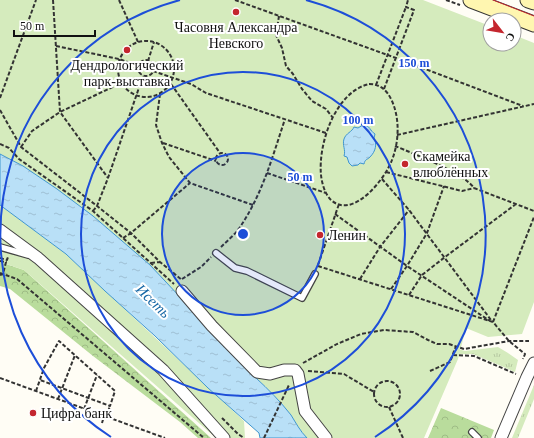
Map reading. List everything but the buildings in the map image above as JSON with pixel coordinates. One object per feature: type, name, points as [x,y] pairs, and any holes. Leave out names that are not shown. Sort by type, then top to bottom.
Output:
[{"type":"main road","points":[[471,0],[534,24]]},
{"type":"main road","points":[[528,0],[534,2]]},
{"type":"street","points":[[0,230],[38,258],[163,370],[224,438]]},
{"type":"street","points":[[182,291],[212,326],[257,372],[270,374],[284,370],[295,370],[298,374],[305,411],[326,438]]},
{"type":"street","points":[[501,438],[534,363]]},
{"type":"lane","points":[[0,247],[38,258]]},
{"type":"lane","points":[[216,253],[235,268],[248,271],[302,298],[315,274]]},
{"type":"lane","points":[[472,432],[478,438]]},
{"type":"path","points":[[0,98],[36,0]]},
{"type":"path","points":[[53,0],[60,112],[108,178]]},
{"type":"path","points":[[119,0],[138,42]]},
{"type":"path","points":[[235,0],[523,106]]},
{"type":"path","points":[[247,4],[248,0]]},
{"type":"path","points":[[376,85],[408,0]]},
{"type":"path","points":[[384,89],[414,10],[406,7]]},
{"type":"path","points":[[279,16],[276,35],[282,48],[286,66],[312,101],[326,109],[333,118]]},
{"type":"path","points":[[138,42],[154,42],[164,47],[171,56],[174,66],[173,77],[170,84],[160,94],[149,98],[136,96],[128,91],[121,83],[118,71],[119,59],[124,51],[130,45],[138,42]]},
{"type":"path","points":[[148,61],[154,42]]},
{"type":"path","points":[[56,46],[119,59],[139,66]]},
{"type":"path","points":[[148,61],[153,65],[154,71],[149,76],[143,76],[138,70],[141,63],[148,61]]},
{"type":"path","points":[[154,71],[191,84],[206,93],[326,133]]},
{"type":"path","points":[[93,211],[97,206],[108,178],[143,76]]},
{"type":"path","points":[[21,147],[32,131],[60,112],[121,83]]},
{"type":"path","points":[[162,142],[216,161],[219,165],[224,165],[228,162],[228,157],[225,153],[220,153],[170,84]]},
{"type":"path","points":[[369,84],[376,85],[384,89],[390,98],[397,123],[396,146],[392,160],[382,179],[374,189],[360,200],[350,205],[342,205],[333,201],[327,194],[323,184],[320,166],[321,154],[326,133],[333,118],[342,104],[354,91],[364,85],[369,84]]},
{"type":"path","points":[[160,94],[156,124],[162,142],[169,157],[190,183],[253,205]]},
{"type":"path","points":[[397,135],[534,104]]},
{"type":"path","points":[[0,110],[21,147],[131,233],[160,262],[182,279]]},
{"type":"path","points":[[182,279],[201,267],[241,226],[253,205],[267,173],[285,119]]},
{"type":"path","points":[[0,144],[9,148],[18,159],[93,211],[182,291]]},
{"type":"path","points":[[396,146],[450,170],[471,183],[474,188]]},
{"type":"path","points":[[216,161],[216,156],[220,153]]},
{"type":"path","points":[[386,172],[462,191],[474,188],[534,211]]},
{"type":"path","points":[[267,173],[327,194]]},
{"type":"path","points":[[382,179],[427,233],[493,322],[509,341],[525,354],[522,362]]},
{"type":"path","points":[[123,238],[131,233],[190,183]]},
{"type":"path","points":[[390,289],[407,266],[427,233],[444,186]]},
{"type":"path","points":[[315,274],[339,204]]},
{"type":"path","points":[[409,295],[422,275],[516,204]]},
{"type":"path","points":[[360,280],[380,247],[409,210]]},
{"type":"path","points":[[335,214],[407,266],[493,322]]},
{"type":"path","points":[[493,322],[534,218]]},
{"type":"path","points":[[0,261],[6,262],[1,274],[17,280],[204,438]]},
{"type":"path","points":[[151,263],[160,262]]},
{"type":"path","points":[[318,266],[493,322]]},
{"type":"path","points":[[182,279],[182,291]]},
{"type":"path","points":[[264,438],[295,370],[305,362],[337,344],[361,334],[384,330],[412,332],[437,344],[449,344],[464,349],[509,341],[529,341]]},
{"type":"path","points":[[36,391],[44,368],[59,341],[115,392],[102,422]]},
{"type":"path","points":[[430,371],[450,362],[456,346]]},
{"type":"path","points":[[58,400],[75,355]]},
{"type":"path","points":[[453,355],[474,356],[519,376]]},
{"type":"path","points":[[295,370],[344,374],[374,392]]},
{"type":"path","points":[[84,409],[97,375]]},
{"type":"path","points":[[0,378],[165,438]]},
{"type":"path","points":[[40,380],[110,406]]},
{"type":"path","points":[[389,381],[396,384],[399,388],[400,396],[396,404],[389,407],[378,403],[374,392],[378,384],[389,381]]},
{"type":"path","points":[[389,407],[403,438]]},
{"type":"green space","points":[[0,0],[423,0],[482,23],[482,52],[522,52],[522,38],[534,43],[534,302],[522,334],[488,337],[466,328],[458,359],[424,438],[307,438],[291,415],[278,400],[150,265],[93,216],[57,189],[23,166],[0,154]]},
{"type":"green space","points":[[0,205],[66,254],[244,421],[245,438],[216,438],[24,270],[0,262]]},
{"type":"green space","points":[[0,262],[24,270],[211,438],[198,438],[180,422],[93,356],[10,289],[0,286]]},
{"type":"green space","points":[[498,347],[518,360],[515,372],[473,354],[456,354],[458,349],[465,351]]},
{"type":"green space","points":[[534,385],[534,399],[518,438],[512,438]]},
{"type":"green space","points":[[441,408],[494,430],[491,438],[428,438]]},
{"type":"water","points":[[363,125],[369,127],[375,134],[374,152],[364,164],[360,163],[352,166],[347,157],[344,156],[344,139],[354,127],[358,128]]},
{"type":"water","name":"Исеть","points":[[0,154],[23,166],[57,189],[93,216],[150,265],[278,400],[291,415],[307,438],[260,438],[259,433],[208,388],[155,336],[66,254],[0,205]]},
{"type":"tram line","points":[[493,0],[534,16]]},
{"type":"place","name":"Часовня Александра Невского","points":[[236,12]]},
{"type":"place","name":"Дендрологический парк-выставка","points":[[127,50]]},
{"type":"place","name":"Скамейка влюблённых","points":[[405,164]]},
{"type":"place","name":"Ленин","points":[[320,235]]},
{"type":"place","name":"Цифра банк","points":[[33,413]]}]
